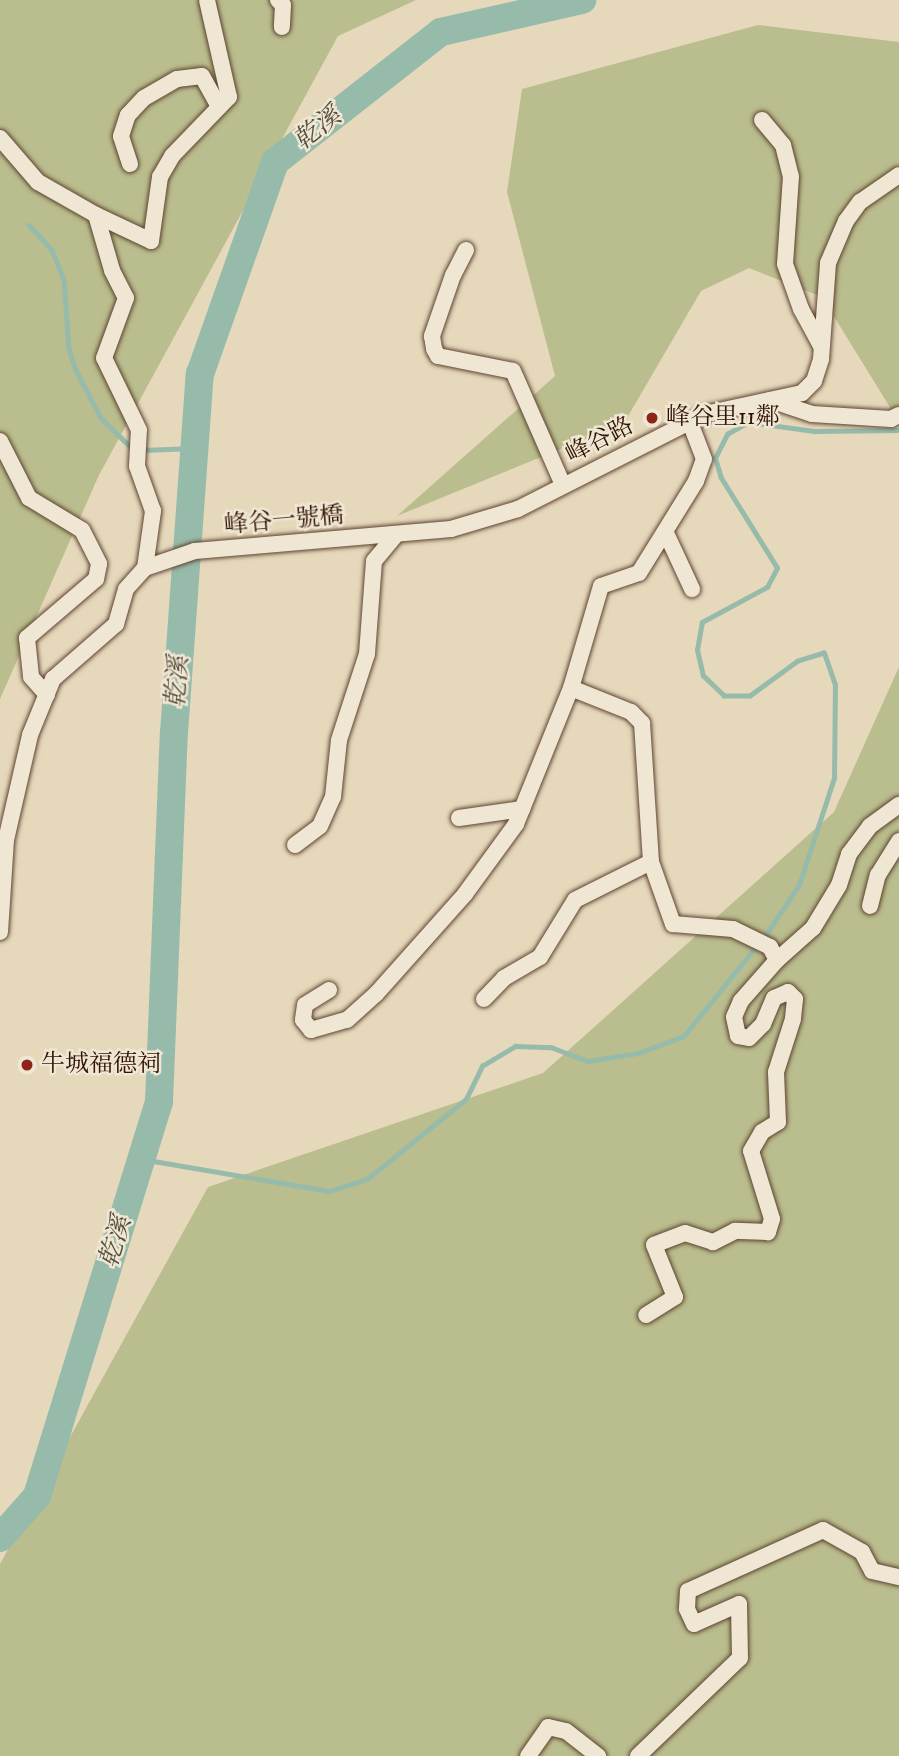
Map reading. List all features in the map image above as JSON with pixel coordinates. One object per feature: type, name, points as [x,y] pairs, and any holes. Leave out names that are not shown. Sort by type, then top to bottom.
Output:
[{"type":"street","points":[[0,138],[38,182],[96,215],[151,241],[160,177],[172,156],[229,97],[207,0]]},
{"type":"street","points":[[278,0],[283,5],[282,27]]},
{"type":"street","points":[[130,164],[121,136],[128,115],[144,98],[177,79],[202,76],[219,107]]},
{"type":"street","points":[[762,120],[783,145],[791,176],[785,264],[801,309],[822,347]]},
{"type":"street","name":"峰谷路","points":[[377,536],[452,530],[518,509],[690,422],[768,399],[802,393],[814,381],[822,347],[828,263],[846,221],[859,202],[899,175]]},
{"type":"street","points":[[0,932],[2,860],[20,768],[53,679],[116,624],[126,589],[145,568],[153,511],[139,479],[139,430],[104,358],[126,298],[112,270],[96,215]]},
{"type":"street","points":[[466,250],[436,324],[433,349],[438,356],[513,371],[563,485]]},
{"type":"street","points":[[768,399],[812,414],[891,419],[899,415]]},
{"type":"street","points":[[329,990],[305,1005],[303,1020],[311,1030],[347,1020],[376,994],[465,894],[522,809],[571,688],[601,586],[639,573],[666,533],[704,458],[690,422]]},
{"type":"street","points":[[0,441],[29,498],[82,530],[99,564],[96,579],[27,638],[31,677],[47,695]]},
{"type":"street","points":[[666,533],[692,589]]},
{"type":"street","points":[[295,845],[320,827],[333,797],[339,740],[367,654],[374,561],[397,534]]},
{"type":"street","name":"峰谷一號橋","points":[[145,568],[194,551],[377,536]]},
{"type":"street","points":[[571,688],[631,712],[642,723],[651,862],[673,924],[733,929],[751,937],[774,953]]},
{"type":"street","points":[[646,1315],[675,1297],[654,1245],[685,1233],[713,1242],[735,1231],[768,1233],[772,1219],[751,1151],[762,1132],[778,1122],[776,1072],[793,1019],[795,999],[788,992],[774,998],[763,1024],[749,1038],[738,1036],[734,1017],[741,1001],[774,953],[813,928],[839,885],[849,854],[870,826],[899,805]]},
{"type":"street","points":[[459,818],[522,809]]},
{"type":"street","points":[[870,906],[878,875],[899,841]]},
{"type":"street","points":[[484,999],[503,978],[540,957],[575,901],[651,862]]},
{"type":"street","points":[[638,1756],[740,1658],[739,1604],[694,1624],[687,1609],[688,1591],[823,1530],[862,1552],[872,1571],[899,1577]]},
{"type":"street","points":[[528,1756],[548,1727],[566,1731],[598,1756]]},
{"type":"green space","points":[[0,0],[416,0],[338,36],[99,475],[0,699]]},
{"type":"green space","points":[[758,25],[899,42],[899,422],[822,297],[749,268],[701,291],[624,423],[397,516],[555,376],[507,192],[522,89]]},
{"type":"green space","points":[[899,667],[899,1756],[0,1756],[0,1564],[208,1187],[543,1073],[834,812]]},
{"type":"waterway","name":"乾溪","points":[[0,1538],[37,1496],[159,1102],[174,733],[200,374],[275,162],[441,32],[582,0]]},
{"type":"waterway","points":[[29,225],[52,250],[64,279],[69,349],[76,370],[101,418],[133,449]]},
{"type":"waterway","points":[[763,939],[799,885],[834,778],[835,685],[824,653],[798,661],[750,696],[724,696],[703,676],[697,650],[702,622],[767,587],[777,568],[721,478],[715,458],[727,434],[749,422],[815,431],[899,430]]},
{"type":"waterway","points":[[141,450],[195,448]]},
{"type":"waterway","points":[[142,1159],[330,1191],[367,1179],[466,1099],[482,1066],[515,1046],[551,1047],[588,1061],[638,1053],[684,1036],[757,945]]},
{"type":"place","name":"峰谷里11鄰","points":[[652,418]]},
{"type":"place","name":"牛城福德祠","points":[[27,1065]]}]
